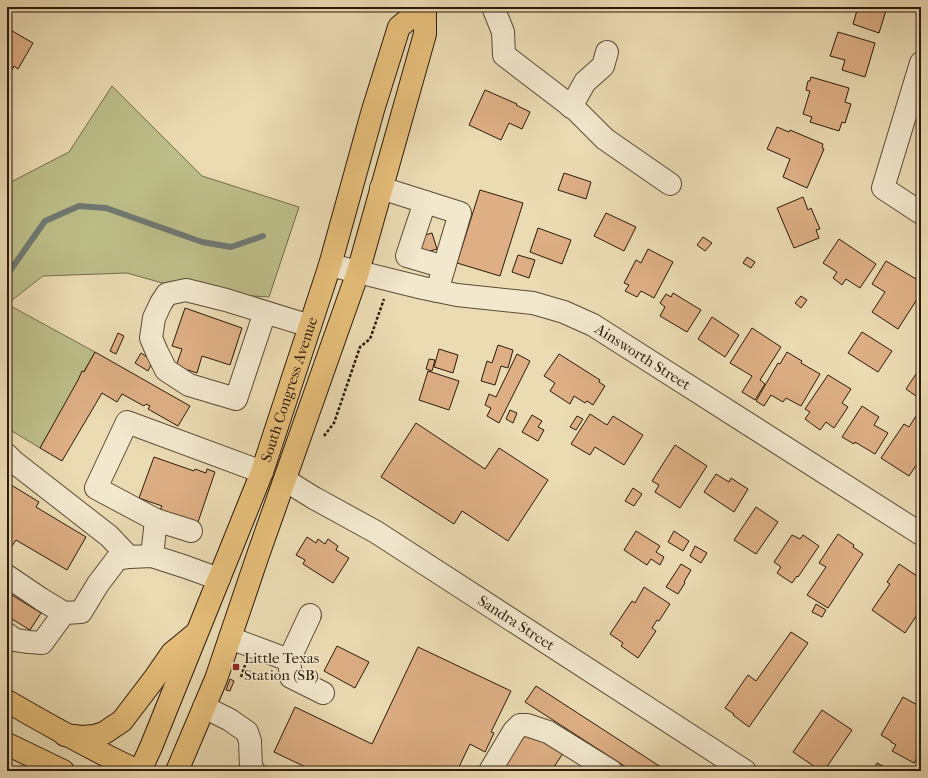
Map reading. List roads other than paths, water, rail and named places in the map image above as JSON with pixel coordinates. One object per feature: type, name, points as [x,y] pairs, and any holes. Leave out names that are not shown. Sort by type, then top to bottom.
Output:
[{"type":"main road","name":"South Congress Avenue","points":[[177,771],[216,679],[358,272],[425,34],[425,7]]},
{"type":"main road","name":"South Congress Avenue","points":[[139,771],[151,747],[262,472],[330,265],[371,117],[399,27],[425,7]]},
{"type":"main road","points":[[65,735],[94,736],[104,733],[122,721],[172,653],[196,633]]},
{"type":"main road","points":[[7,701],[65,735],[139,771]]},
{"type":"main road","points":[[7,744],[46,766],[63,771]]},
{"type":"street","points":[[493,7],[503,32],[504,54],[576,110],[605,139],[670,184]]},
{"type":"street","points":[[571,107],[585,82],[603,66],[607,52]]},
{"type":"street","points":[[921,63],[882,188],[921,213]]},
{"type":"street","points":[[381,188],[460,213],[437,291]]},
{"type":"street","points":[[426,202],[407,256],[444,267]]},
{"type":"street","name":"Ainsworth Street","points":[[330,265],[457,295],[533,303],[564,312],[593,325],[921,534]]},
{"type":"street","points":[[266,312],[236,399],[189,386],[166,370],[151,338],[154,318],[167,294],[186,290],[226,300],[266,312],[310,326]]},
{"type":"street","points":[[191,531],[156,520],[96,488],[127,422],[262,472]]},
{"type":"street","points":[[9,463],[109,536],[129,557]]},
{"type":"street","name":"Sandra Street","points":[[285,480],[314,498],[376,532],[745,771]]},
{"type":"street","points":[[152,556],[156,520]]},
{"type":"street","points":[[7,576],[64,613],[81,612],[98,584],[117,559],[152,556],[219,579]]},
{"type":"street","points":[[7,634],[15,640],[42,643],[64,613]]},
{"type":"street","points":[[310,615],[289,660],[291,677],[323,693]]},
{"type":"street","points":[[230,638],[289,660]]},
{"type":"street","points":[[204,707],[230,720],[247,732],[250,741],[251,768],[254,771]]},
{"type":"street","points":[[490,771],[514,731],[520,725],[527,725],[548,732],[611,771]]},
{"type":"waterway","points":[[7,275],[45,221],[79,206],[106,208],[202,242],[231,247],[263,236]]},
{"type":"place","name":"Little Texas Station (SB)","points":[[236,667]]}]
